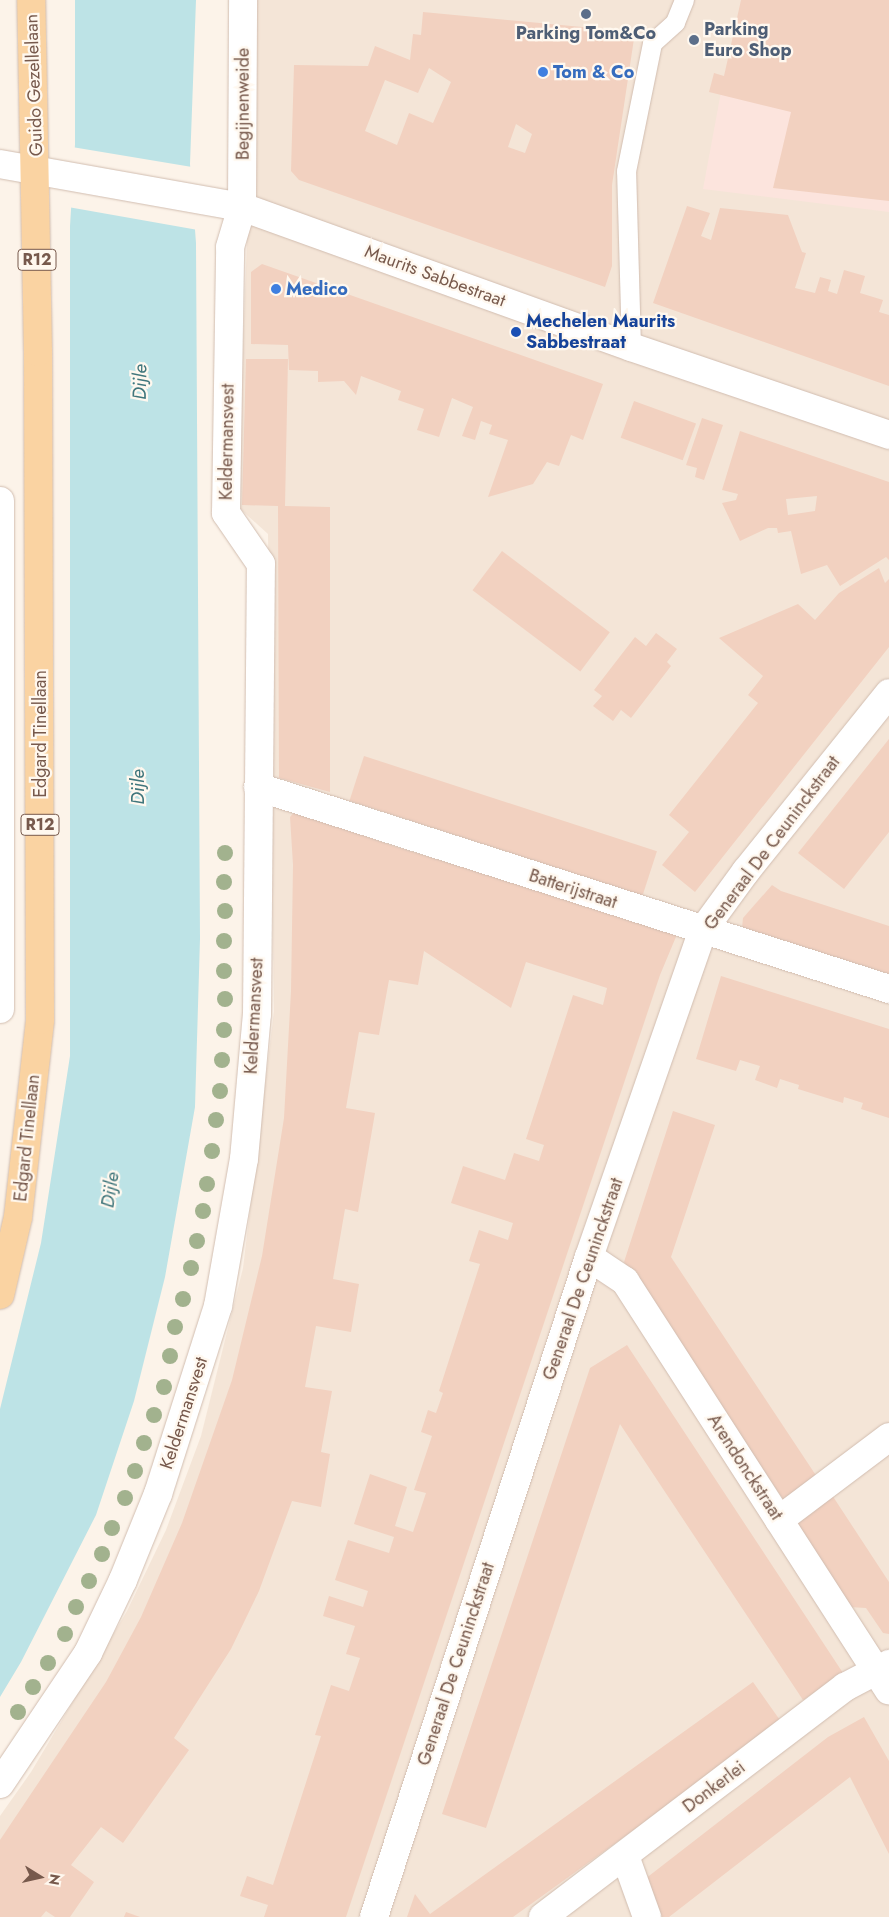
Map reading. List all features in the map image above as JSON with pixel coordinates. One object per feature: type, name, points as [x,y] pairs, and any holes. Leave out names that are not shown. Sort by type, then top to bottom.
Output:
[{"type":"main road","name":"Guido Gezellelaan","points":[[31,0],[36,169]]},
{"type":"main road","name":"Edgard Tinellaan","points":[[1,1287],[18,1218],[40,1020],[36,169]]},
{"type":"street","name":"Begijnenweide","points":[[242,207],[243,0]]},
{"type":"street","name":"Maurits Sabbestraat","points":[[0,164],[211,199],[242,207],[631,347],[889,435]]},
{"type":"street","name":"Keldermansvest","points":[[0,1784],[88,1653],[123,1580],[186,1414],[218,1306],[244,1159],[257,1014],[261,564],[226,513],[230,247],[242,207]]},
{"type":"street","name":"R12","points":[[0,501],[0,1009]]},
{"type":"street","name":"Generaal De Ceuninckstraat","points":[[374,1917],[589,1257],[703,930],[746,871],[889,692]]},
{"type":"street","name":"Batterijstraat","points":[[258,787],[889,989]]},
{"type":"street","name":"Arendonckstraat","points":[[589,1257],[626,1280],[779,1520],[885,1674]]},
{"type":"street","points":[[779,1520],[889,1437]]},
{"type":"street","name":"Donkerlei","points":[[543,1917],[845,1687],[885,1674]]},
{"type":"street","points":[[625,1856],[647,1917]]},
{"type":"lane","points":[[631,347],[626,170],[652,43],[675,22],[684,0]]},
{"type":"shaded area","points":[[256,0],[889,0],[889,1917],[0,1917],[0,1816],[31,1772],[127,1611],[166,1530],[201,1436],[243,1268],[274,1011],[268,534],[237,506]]},
{"type":"shaded area","points":[[889,0],[889,212],[703,189],[721,92]]},
{"type":"water","name":"Dijle","points":[[75,0],[196,0],[190,164],[196,243],[200,939],[195,1107],[165,1277],[134,1401],[96,1515],[21,1662],[0,1697],[0,1409],[41,1243],[70,1056],[70,226],[75,144]]},
{"type":"pier","points":[[72,147],[192,167],[198,230],[68,207]]},
{"type":"building","points":[[741,0],[889,0],[889,201],[773,188],[791,112],[709,92],[714,73],[724,76]]},
{"type":"building","points":[[423,12],[635,32],[612,185],[612,266],[605,287],[299,180],[291,171],[294,65],[368,66],[375,46],[410,60],[413,34],[421,35]],"holes":[[[429,68],[451,82],[433,123],[409,113],[397,145],[365,131],[385,80],[418,93]],[[516,124],[532,134],[525,153],[508,147]]]},
{"type":"building","points":[[687,206],[710,213],[701,236],[711,240],[720,208],[788,215],[802,252],[806,253],[795,288],[815,293],[820,277],[831,280],[828,291],[837,294],[844,270],[865,276],[860,293],[883,300],[879,312],[889,315],[889,386],[653,303]]},
{"type":"building","points":[[262,264],[603,384],[583,440],[571,435],[559,466],[547,462],[533,484],[488,497],[508,440],[489,434],[492,425],[481,421],[475,440],[462,436],[473,407],[452,398],[439,437],[417,430],[424,409],[398,400],[401,391],[361,376],[356,395],[344,381],[318,382],[318,371],[289,370],[288,345],[251,344],[251,272]]},
{"type":"building","points":[[246,359],[288,359],[285,506],[330,507],[330,792],[279,778],[278,506],[242,505]]},
{"type":"building","points":[[634,401],[696,424],[683,460],[621,438]]},
{"type":"building","points":[[702,418],[723,425],[704,480],[695,477],[697,468],[686,465]]},
{"type":"building","points":[[740,431],[889,482],[889,560],[886,557],[840,586],[827,565],[801,574],[791,531],[778,533],[777,528],[768,528],[740,541],[722,503],[736,500],[738,494],[722,490]],"holes":[[[817,496],[815,511],[788,515],[786,499]]]},
{"type":"building","points":[[502,551],[610,632],[580,671],[473,590]]},
{"type":"building","points":[[879,568],[885,583],[889,579],[889,647],[695,892],[662,865],[689,832],[669,815],[758,703],[748,695],[763,676],[719,638],[798,604],[815,620],[839,593]]},
{"type":"building","points":[[656,633],[677,649],[667,662],[671,666],[631,718],[621,710],[613,721],[593,706],[602,696],[594,690],[635,637],[646,646]]},
{"type":"building","points":[[889,739],[889,832],[844,889],[798,853]]},
{"type":"building","points":[[364,756],[657,851],[642,896],[349,801]]},
{"type":"building","points":[[297,809],[339,821],[339,827],[396,847],[678,932],[660,975],[346,1917],[264,1917],[268,1905],[240,1896],[247,1876],[273,1885],[321,1736],[315,1735],[331,1685],[349,1691],[360,1658],[346,1654],[355,1626],[323,1616],[329,1596],[363,1607],[368,1591],[335,1580],[348,1540],[389,1553],[394,1537],[354,1524],[370,1474],[407,1487],[395,1526],[413,1532],[426,1493],[414,1490],[432,1436],[421,1432],[428,1410],[436,1413],[443,1393],[439,1391],[480,1264],[469,1261],[479,1230],[508,1240],[513,1223],[451,1203],[463,1166],[505,1180],[514,1153],[539,1161],[544,1145],[526,1139],[573,995],[603,1005],[607,988],[526,962],[511,1008],[424,951],[418,985],[389,980],[379,1035],[359,1032],[346,1108],[375,1113],[358,1212],[345,1209],[333,1279],[359,1284],[351,1332],[316,1326],[305,1387],[332,1391],[321,1452],[330,1454],[321,1507],[292,1501],[259,1591],[231,1649],[174,1738],[189,1750],[123,1843],[101,1827],[71,1865],[94,1882],[70,1917],[55,1917],[46,1911],[41,1917],[0,1917],[0,1840],[106,1682],[141,1617],[182,1523],[232,1380],[262,1256],[284,1118],[291,991],[293,865],[290,817]]},
{"type":"building","points":[[772,885],[781,891],[889,926],[889,974],[742,928],[743,918]]},
{"type":"building","points":[[721,976],[889,1029],[889,1118],[861,1109],[863,1103],[844,1097],[843,1103],[798,1089],[799,1085],[780,1079],[777,1088],[755,1080],[760,1066],[740,1060],[736,1071],[696,1059]]},
{"type":"building","points":[[673,1111],[715,1125],[671,1257],[821,1483],[787,1505],[624,1262]]},
{"type":"building","points":[[627,1345],[843,1673],[803,1700],[620,1424],[486,1828],[442,1814],[590,1368]]},
{"type":"building","points":[[832,1495],[889,1582],[889,1634],[883,1633],[866,1608],[849,1607],[794,1520]]},
{"type":"building","points":[[753,1682],[782,1723],[513,1917],[407,1917],[415,1894],[430,1914]]},
{"type":"building","points":[[864,1717],[889,1761],[889,1854],[850,1777],[669,1917],[659,1917],[645,1879],[828,1737]]},
{"type":"building","points":[[126,1912],[140,1917],[124,1917]]},
{"type":"place","name":"Parking Tom&Co","points":[[586,14]]},
{"type":"place","name":"Parking Euro Shop","points":[[694,40]]},
{"type":"place","name":"Tom & Co","points":[[543,72]]},
{"type":"place","name":"Medico","points":[[276,289]]},
{"type":"place","name":"Mechelen Maurits Sabbestraat","points":[[516,332]]}]
